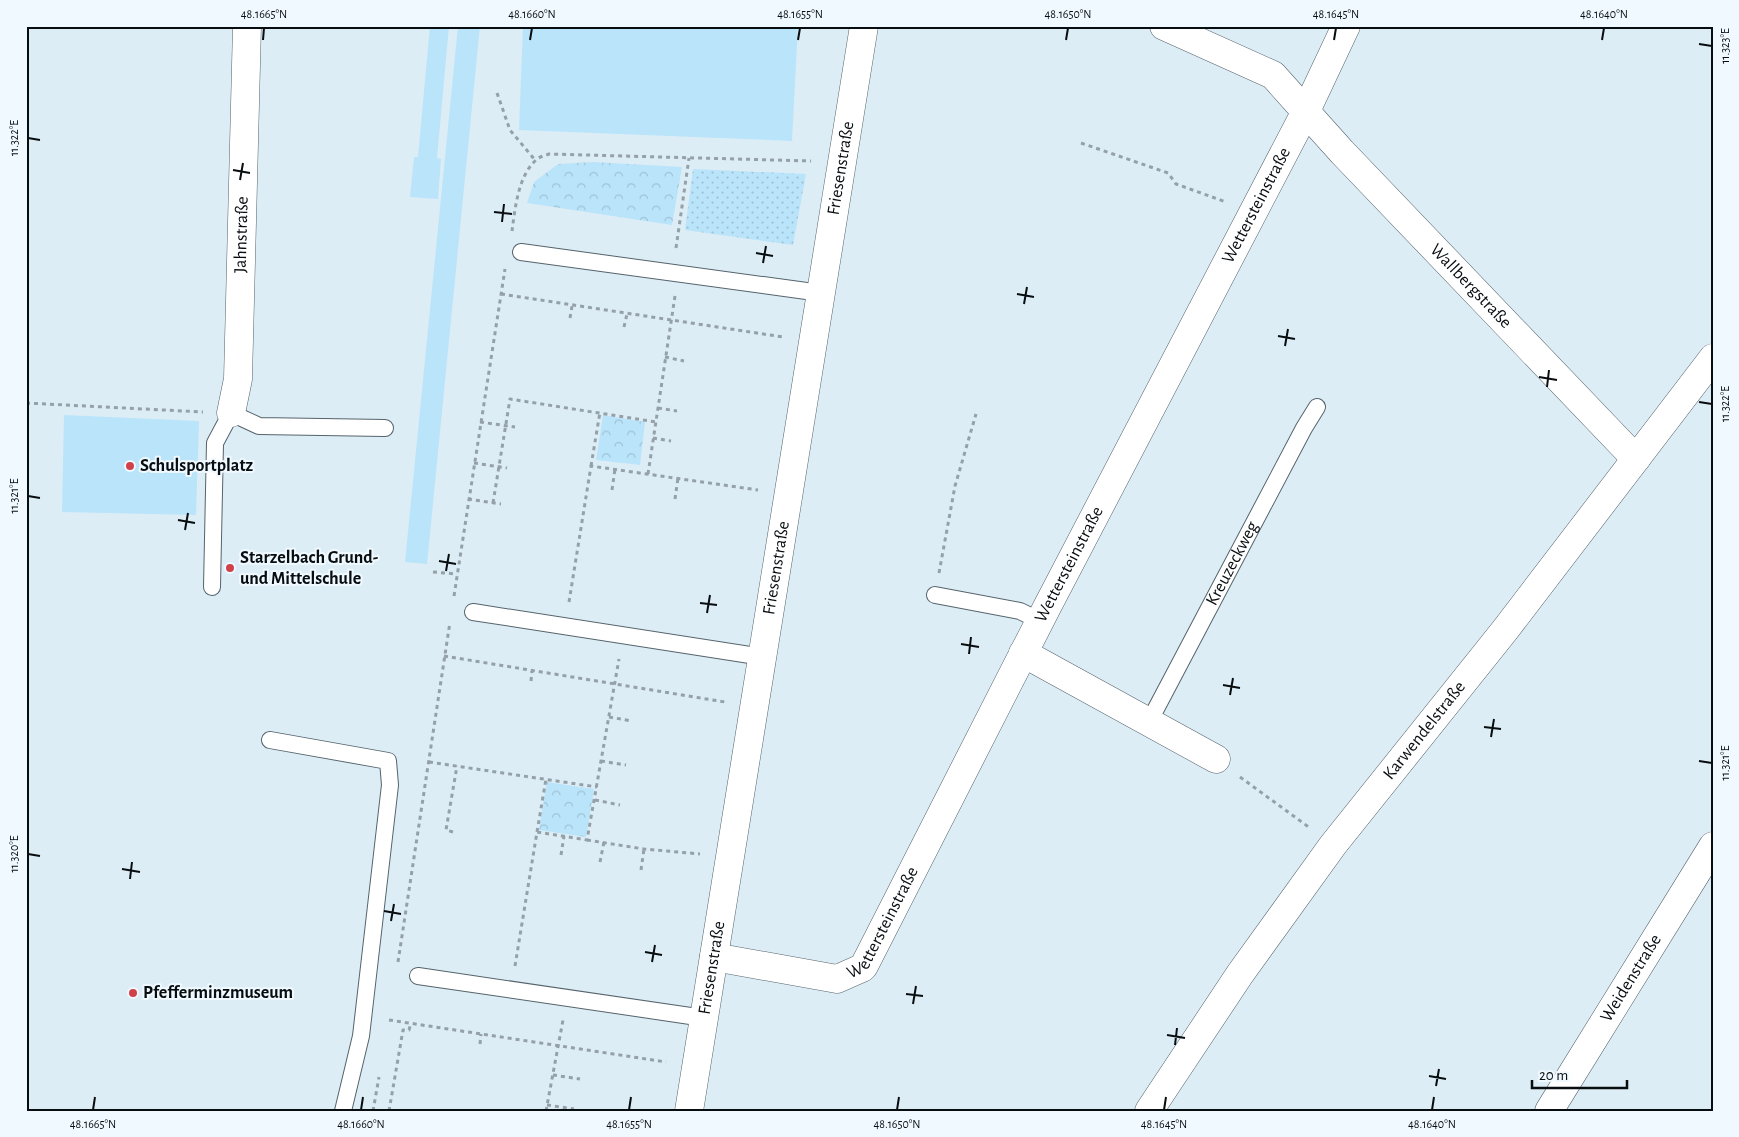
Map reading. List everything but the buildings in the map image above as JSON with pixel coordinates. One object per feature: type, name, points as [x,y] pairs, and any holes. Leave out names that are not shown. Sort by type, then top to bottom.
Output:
[{"type":"street","name":"Jahnstraße","points":[[231,413],[238,379],[247,26]]},
{"type":"street","name":"Friesenstraße","points":[[689,1111],[864,26]]},
{"type":"street","name":"Wallbergstraße","points":[[1164,26],[1273,75],[1305,112],[1636,459]]},
{"type":"street","name":"Wettersteinstraße","points":[[714,957],[837,979],[862,968],[1305,112],[1346,26]]},
{"type":"street","name":"Karwendelstraße","points":[[1149,1111],[1240,974],[1333,845],[1496,642],[1713,358]]},
{"type":"street","points":[[1024,654],[1216,760]]},
{"type":"street","name":"Weidenstraße","points":[[1549,1111],[1713,846]]},
{"type":"lane","points":[[521,252],[821,293]]},
{"type":"lane","name":"Kreuzeckweg","points":[[1149,722],[1304,428],[1317,407]]},
{"type":"lane","points":[[212,587],[215,443],[231,413],[259,426],[385,428]]},
{"type":"lane","points":[[935,595],[1020,610],[1040,621]]},
{"type":"lane","points":[[473,612],[762,657]]},
{"type":"lane","points":[[270,740],[388,761],[390,785],[361,1036],[343,1111]]},
{"type":"lane","points":[[418,976],[704,1018]]},
{"type":"path","points":[[497,93],[510,130],[536,160]]},
{"type":"path","points":[[1081,143],[1168,173],[1176,184],[1254,211]]},
{"type":"path","points":[[511,236],[524,175],[536,160],[549,154],[805,160],[842,164]]},
{"type":"path","points":[[648,474],[671,319],[689,158]]},
{"type":"path","points":[[453,602],[506,265]]},
{"type":"path","points":[[501,294],[813,342]]},
{"type":"path","points":[[570,318],[572,306]]},
{"type":"path","points":[[624,327],[627,314]]},
{"type":"path","points":[[665,357],[684,361]]},
{"type":"path","points":[[493,503],[510,399],[656,422]]},
{"type":"path","points":[[26,403],[231,413]]},
{"type":"path","points":[[658,408],[677,411]]},
{"type":"path","points":[[565,627],[600,412]]},
{"type":"path","points":[[935,595],[955,486],[976,414]]},
{"type":"path","points":[[480,422],[514,427]]},
{"type":"path","points":[[653,438],[671,441]]},
{"type":"path","points":[[474,463],[507,468]]},
{"type":"path","points":[[592,466],[788,494]]},
{"type":"path","points":[[612,490],[615,469]]},
{"type":"path","points":[[675,499],[678,478]]},
{"type":"path","points":[[468,499],[501,504]]},
{"type":"path","points":[[433,572],[457,574]]},
{"type":"path","points":[[398,962],[450,620]]},
{"type":"path","points":[[444,656],[754,707]]},
{"type":"path","points":[[530,682],[532,671]]},
{"type":"path","points":[[587,840],[615,684]]},
{"type":"path","points":[[610,717],[632,721]]},
{"type":"path","points":[[1216,760],[1333,845]]},
{"type":"path","points":[[602,761],[626,765]]},
{"type":"path","points":[[429,762],[597,787]]},
{"type":"path","points":[[453,832],[446,830],[457,766]]},
{"type":"path","points":[[511,989],[546,779]]},
{"type":"path","points":[[595,800],[620,805]]},
{"type":"path","points":[[537,832],[644,849],[703,855],[702,863],[728,866]]},
{"type":"path","points":[[561,856],[564,836]]},
{"type":"path","points":[[600,862],[604,842]]},
{"type":"path","points":[[641,870],[644,849]]},
{"type":"path","points":[[546,1111],[566,997]]},
{"type":"path","points":[[387,1029],[390,1010]]},
{"type":"path","points":[[388,1020],[558,1047],[697,1066]]},
{"type":"path","points":[[389,1111],[402,1030],[409,1030],[410,1023]]},
{"type":"path","points":[[480,1044],[481,1034]]},
{"type":"path","points":[[373,1111],[379,1074]]},
{"type":"path","points":[[553,1075],[580,1079]]},
{"type":"path","points":[[548,1105],[574,1109]]},
{"type":"green space","points":[[430,26],[449,26],[437,158],[441,159],[438,199],[410,197],[414,157],[418,157]]},
{"type":"green space","points":[[458,26],[480,26],[427,564],[405,562]]},
{"type":"green space","points":[[523,26],[798,26],[792,141],[519,130]]},
{"type":"green space","points":[[593,162],[682,167],[672,225],[527,203],[534,182],[558,164]]},
{"type":"green space","points":[[693,169],[806,174],[793,245],[685,230]]},
{"type":"green space","name":"Schulsportplatz","points":[[64,415],[199,421],[196,515],[62,512]]},
{"type":"green space","points":[[603,415],[645,422],[640,465],[596,460]]},
{"type":"green space","points":[[547,782],[594,789],[586,837],[539,830]]},
{"type":"place","name":"Schulsportplatz","points":[[130,466]]},
{"type":"place","name":"Starzelbach Grund- und Mittelschule","points":[[230,568]]},
{"type":"place","name":"Pfefferminzmuseum","points":[[133,993]]}]
